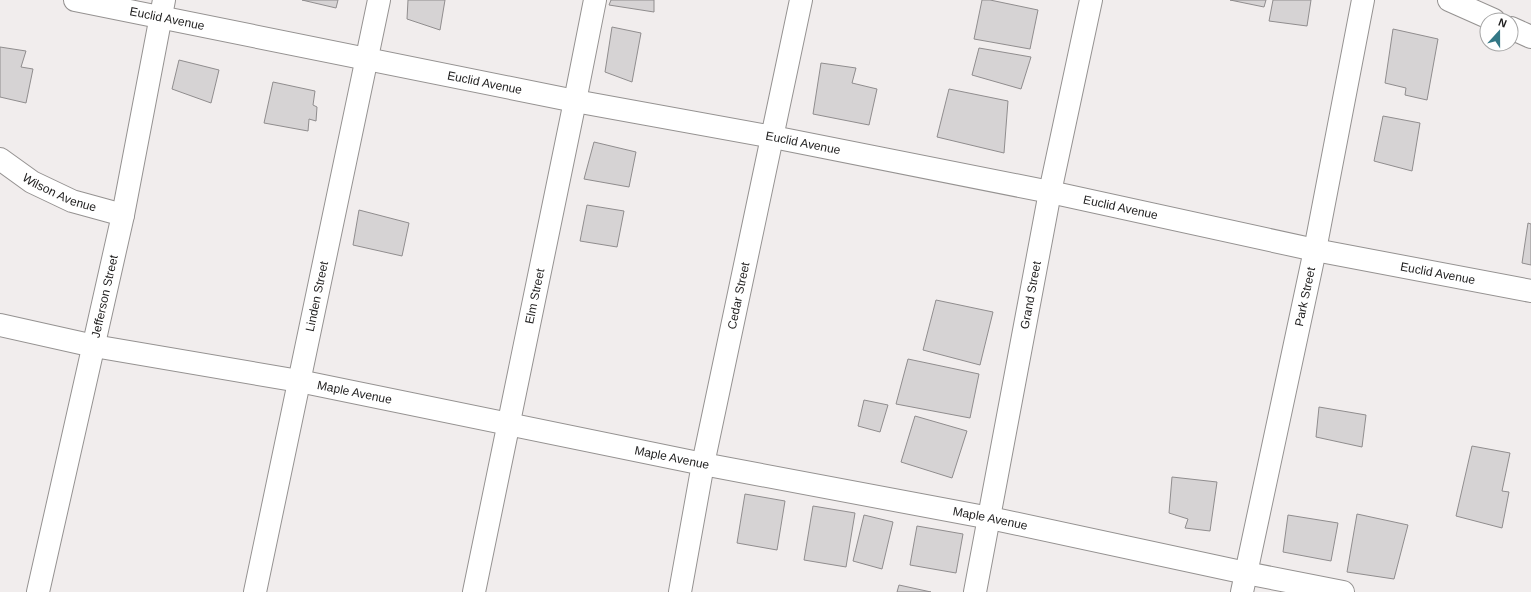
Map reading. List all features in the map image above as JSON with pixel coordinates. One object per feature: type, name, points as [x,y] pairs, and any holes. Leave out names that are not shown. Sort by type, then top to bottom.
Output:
[{"type":"street","name":"Euclid Avenue","points":[[75,0],[162,9],[368,59],[575,101],[773,137],[1050,192],[1315,250],[1531,291]]},
{"type":"street","name":"Linden Street","points":[[255,592],[368,59],[379,0]]},
{"type":"street","name":"Elm Street","points":[[474,592],[595,0]]},
{"type":"street","name":"Cedar Street","points":[[680,592],[703,464],[801,0]]},
{"type":"street","name":"Grand Street","points":[[975,592],[1050,192],[1091,0]]},
{"type":"street","name":"Park Street","points":[[1244,583],[1315,250],[1363,0]]},
{"type":"street","points":[[1449,0],[1479,13]]},
{"type":"street","name":"Jefferson Street","points":[[38,592],[123,215],[162,9]]},
{"type":"street","points":[[1519,31],[1531,36]]},
{"type":"street","name":"Wilson Avenue","points":[[0,159],[32,182],[72,201],[123,215]]},
{"type":"street","name":"Maple Avenue","points":[[0,325],[94,346],[299,381],[703,464],[990,518],[1244,583],[1343,592]]},
{"type":"building","points":[[302,0],[338,0],[336,8]]},
{"type":"building","points":[[408,0],[445,0],[440,30],[407,19]]},
{"type":"building","points":[[611,0],[654,0],[654,12],[609,5]]},
{"type":"building","points":[[982,0],[990,0],[1038,10],[1030,49],[974,39]]},
{"type":"building","points":[[1230,0],[1266,0],[1264,7]]},
{"type":"building","points":[[1273,0],[1311,0],[1307,26],[1269,21]]},
{"type":"building","points":[[612,27],[641,33],[632,82],[605,72]]},
{"type":"building","points":[[1393,29],[1438,39],[1427,100],[1405,95],[1406,88],[1385,83]]},
{"type":"building","points":[[0,47],[26,51],[21,67],[33,69],[26,103],[0,97]]},
{"type":"building","points":[[979,48],[1031,57],[1021,89],[972,75]]},
{"type":"building","points":[[179,60],[219,70],[211,103],[172,89]]},
{"type":"building","points":[[821,63],[856,68],[852,83],[877,89],[869,125],[813,114]]},
{"type":"building","points":[[273,82],[315,91],[313,105],[317,107],[316,121],[309,119],[308,131],[264,123]]},
{"type":"building","points":[[949,89],[1008,101],[1004,153],[937,137]]},
{"type":"building","points":[[1383,116],[1420,123],[1412,171],[1374,161]]},
{"type":"building","points":[[594,142],[636,152],[629,187],[584,179]]},
{"type":"building","points":[[587,205],[624,211],[617,247],[580,241]]},
{"type":"building","points":[[359,210],[409,223],[402,256],[353,245]]},
{"type":"building","points":[[1528,223],[1531,224],[1531,265],[1522,263]]},
{"type":"building","points":[[936,300],[993,312],[980,365],[923,350]]},
{"type":"building","points":[[908,359],[979,374],[970,418],[896,404]]},
{"type":"building","points":[[864,400],[888,405],[880,432],[858,426]]},
{"type":"building","points":[[1319,407],[1366,415],[1362,447],[1316,437]]},
{"type":"building","points":[[915,416],[967,431],[952,478],[901,462]]},
{"type":"building","points":[[1472,446],[1510,453],[1502,491],[1509,492],[1502,528],[1456,516]]},
{"type":"building","points":[[1172,477],[1217,482],[1210,531],[1185,528],[1188,519],[1169,513]]},
{"type":"building","points":[[745,494],[785,501],[777,550],[737,543]]},
{"type":"building","points":[[813,506],[855,513],[846,567],[804,560]]},
{"type":"building","points":[[1357,514],[1408,525],[1394,579],[1347,572]]},
{"type":"building","points":[[864,515],[893,522],[882,569],[853,561]]},
{"type":"building","points":[[1288,515],[1338,523],[1331,561],[1283,552]]},
{"type":"building","points":[[917,526],[963,534],[956,573],[910,565]]},
{"type":"building","points":[[899,585],[931,592],[897,592]]}]
